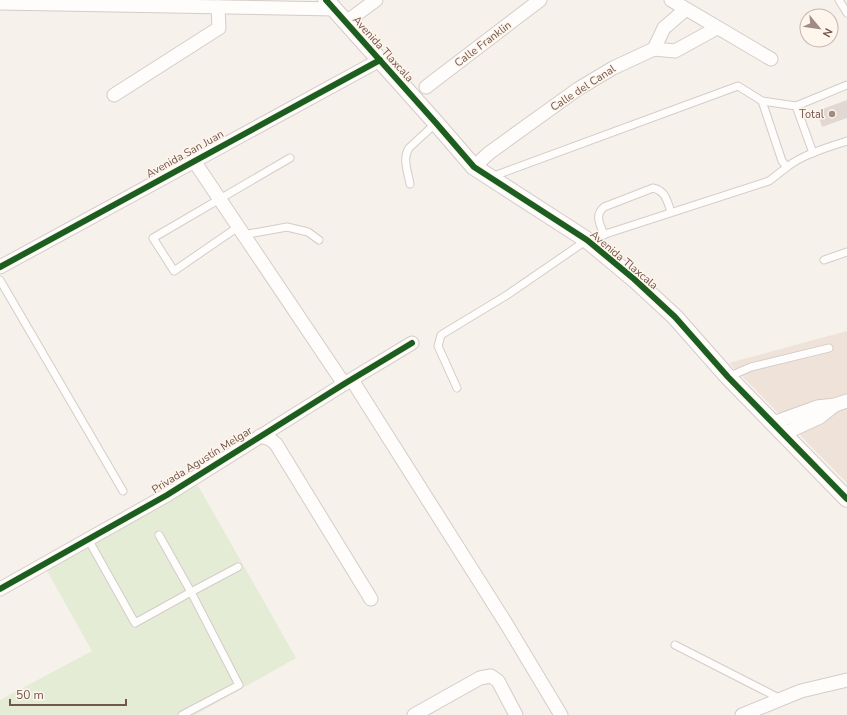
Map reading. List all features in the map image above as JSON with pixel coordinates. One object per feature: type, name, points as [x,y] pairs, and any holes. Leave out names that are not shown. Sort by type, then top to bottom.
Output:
[{"type":"street","points":[[346,22],[376,0]]},
{"type":"street","name":"Calle Franklin","points":[[426,87],[540,0]]},
{"type":"street","points":[[671,0],[771,59]]},
{"type":"street","points":[[0,3],[218,7],[239,4],[330,5]]},
{"type":"street","name":"Avenida Tlaxcala","points":[[330,5],[474,167],[587,240],[634,279],[675,317],[728,377],[847,499]]},
{"type":"street","points":[[114,95],[219,28],[218,7]]},
{"type":"street","points":[[686,9],[664,28],[654,49],[675,51],[717,28]]},
{"type":"street","name":"Calle del Canal","points":[[474,167],[489,153],[578,89],[613,68],[654,49]]},
{"type":"street","name":"Avenida San Juan","points":[[0,267],[380,60]]},
{"type":"street","points":[[194,161],[241,231],[348,382],[507,625],[561,715]]},
{"type":"street","name":"Privada Agustín Melgar","points":[[0,589],[88,538],[167,495],[412,343]]},
{"type":"street","points":[[778,429],[817,407],[841,403]]},
{"type":"street","points":[[260,436],[270,439],[276,444],[371,599]]},
{"type":"street","points":[[414,715],[480,678],[491,676],[498,681],[516,715]]},
{"type":"street","points":[[742,715],[801,691],[847,680]]},
{"type":"lane","points":[[839,0],[847,13]]},
{"type":"lane","points":[[489,178],[738,86],[762,100],[796,106],[847,85]]},
{"type":"lane","points":[[762,100],[782,160],[787,167]]},
{"type":"lane","points":[[796,106],[813,153]]},
{"type":"lane","points":[[410,184],[405,158],[406,153],[409,148],[436,123]]},
{"type":"lane","points":[[457,388],[438,346],[441,336],[507,295],[587,240],[769,181],[794,162],[813,153],[847,141]]},
{"type":"lane","points":[[290,158],[153,238],[174,271],[241,231],[287,227],[308,232],[319,240]]},
{"type":"lane","points":[[604,234],[598,218],[599,211],[604,207],[653,188],[664,193],[671,212]]},
{"type":"lane","points":[[824,260],[847,252]]},
{"type":"lane","points":[[0,280],[123,490]]},
{"type":"lane","points":[[728,377],[751,366],[829,348]]},
{"type":"lane","points":[[159,535],[191,592],[239,685],[182,715]]},
{"type":"lane","points":[[88,538],[135,623],[238,567]]},
{"type":"lane","points":[[675,645],[781,699]]},
{"type":"shaded area","points":[[847,331],[847,483],[729,363]]},
{"type":"green space","points":[[196,482],[296,658],[195,715],[0,715],[0,700],[92,651],[46,569]]},
{"type":"building","name":"Total","points":[[847,100],[847,118],[822,127],[817,111]]},
{"type":"cycle path","points":[[326,0],[474,167],[587,240],[634,279],[675,317],[728,377],[847,499]]},
{"type":"cycle path","points":[[0,267],[380,60]]},
{"type":"cycle path","points":[[0,589],[167,495],[412,343]]},
{"type":"place","name":"Total","points":[[832,114]]}]
